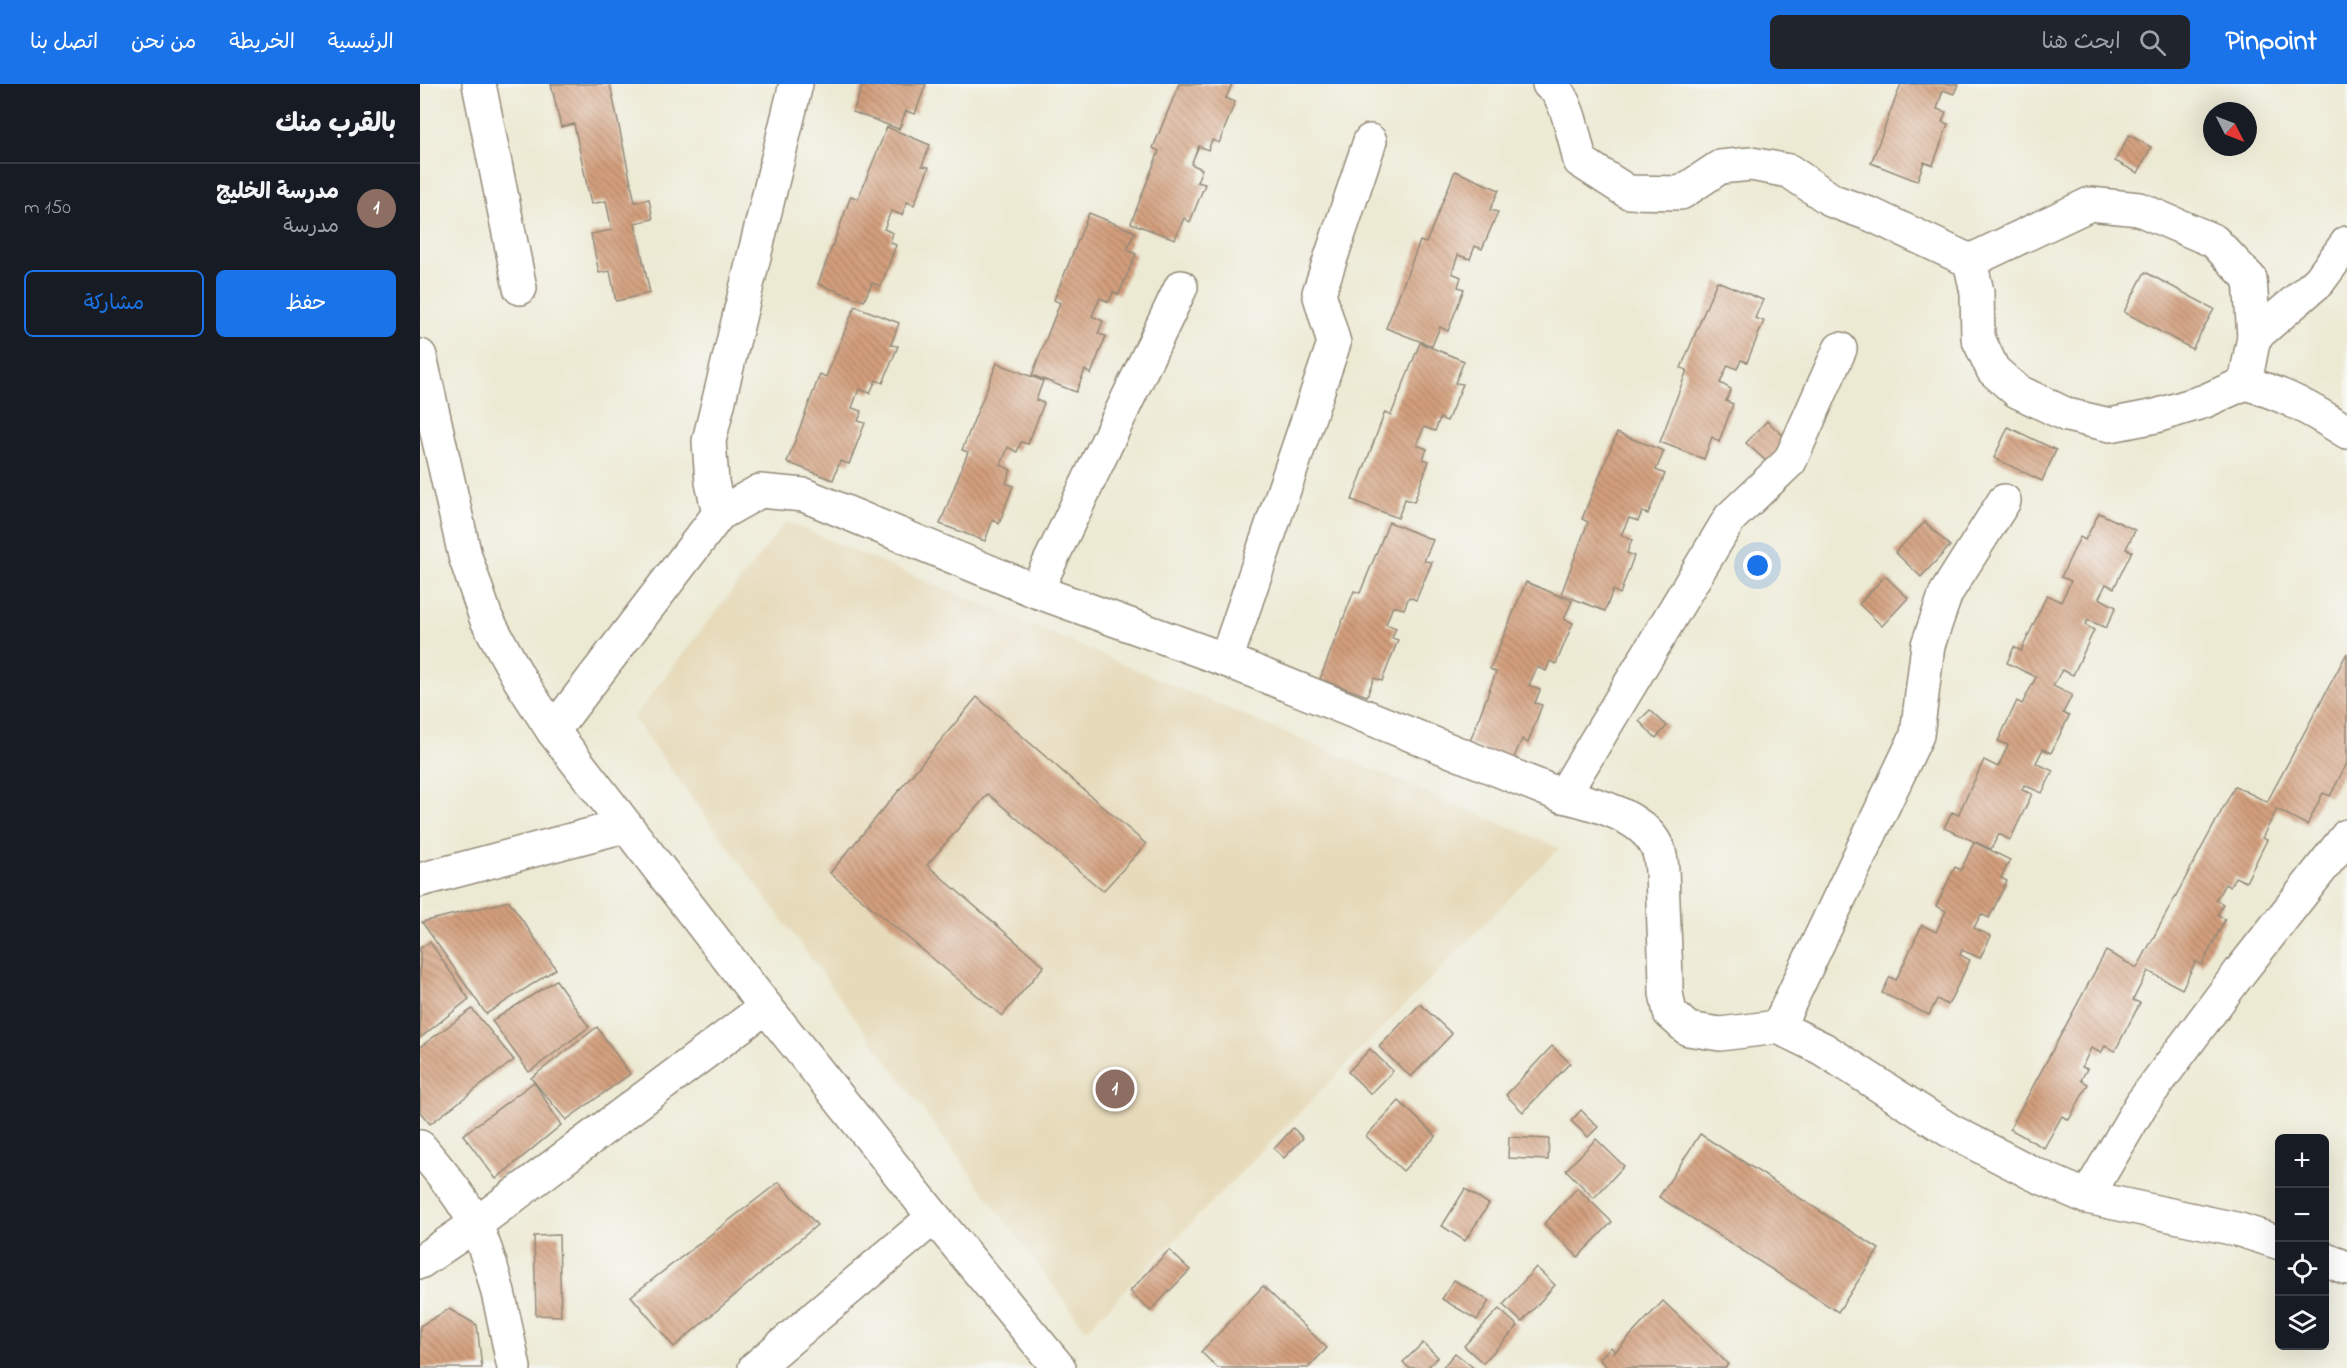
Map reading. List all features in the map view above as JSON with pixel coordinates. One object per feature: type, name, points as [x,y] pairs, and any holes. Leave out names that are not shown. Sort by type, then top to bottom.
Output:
[{"type":"street","points":[[479,84],[520,288]]},
{"type":"street","points":[[719,514],[712,482],[709,441],[796,84]]},
{"type":"street","points":[[1549,84],[1557,88],[1570,123],[1580,161],[1628,192],[1681,193],[1720,167],[1751,164],[1789,171],[1833,201],[1872,215],[1970,261]]},
{"type":"street","points":[[1226,660],[1334,343],[1319,293],[1370,141]]},
{"type":"street","points":[[1970,261],[2090,204],[2139,208],[2214,241],[2250,279],[2254,337],[2245,383]]},
{"type":"street","points":[[2254,337],[2319,281],[2347,243]]},
{"type":"street","points":[[1970,261],[1977,292],[1978,338],[1993,370],[2017,391],[2067,415],[2110,425],[2156,416],[2205,401],[2245,383],[2278,392],[2347,432]]},
{"type":"street","points":[[1036,591],[1181,287]]},
{"type":"street","points":[[1563,796],[1730,518],[1790,461],[1840,349]]},
{"type":"street","points":[[420,356],[465,556],[486,618],[520,680],[553,731],[624,826],[934,1218],[1059,1368]]},
{"type":"street","points":[[553,731],[719,514],[760,491],[804,495],[1036,591],[1226,660],[1563,796],[1597,804],[1625,817],[1645,830],[1658,848],[1662,874],[1666,993],[1670,1013],[1688,1029],[1720,1034],[1778,1027],[1823,1049],[1949,1130],[2034,1174],[2087,1197],[2240,1230],[2277,1242]]},
{"type":"street","points":[[1778,1027],[1917,735],[1928,645],[1946,593],[2004,501]]},
{"type":"street","points":[[420,880],[624,826]]},
{"type":"street","points":[[2087,1197],[2142,1103],[2240,972],[2347,836]]},
{"type":"street","points":[[420,1262],[476,1224],[766,1007]]},
{"type":"street","points":[[420,1147],[476,1224],[494,1276],[514,1368]]},
{"type":"street","points":[[755,1368],[934,1218]]},
{"type":"street","points":[[2329,1261],[2347,1268]]},
{"type":"shaded area","points":[[786,522],[1559,848],[1086,1330],[633,718]]},
{"type":"building","points":[[551,84],[610,84],[635,202],[649,199],[653,219],[635,223],[650,293],[616,301],[610,271],[599,273],[591,234],[612,230],[606,201],[591,204],[574,124],[561,127]]},
{"type":"building","points":[[863,84],[926,84],[915,114],[906,111],[899,129],[853,112]]},
{"type":"building","points":[[1179,84],[1232,84],[1226,98],[1235,102],[1219,143],[1212,140],[1208,150],[1199,146],[1191,164],[1202,169],[1197,182],[1205,184],[1190,222],[1184,218],[1175,239],[1131,223],[1159,151],[1153,148]]},
{"type":"building","points":[[1901,84],[1958,84],[1954,94],[1943,90],[1937,109],[1946,112],[1942,122],[1948,124],[1933,165],[1924,162],[1917,181],[1871,163]]},
{"type":"building","points":[[887,127],[930,145],[922,166],[929,167],[914,205],[907,202],[902,215],[891,211],[884,229],[893,233],[890,242],[896,245],[881,286],[872,283],[864,301],[818,284],[851,196],[858,199]]},
{"type":"building","points":[[2129,135],[2151,147],[2138,173],[2115,161]]},
{"type":"building","points":[[1455,171],[1499,190],[1490,210],[1498,212],[1482,249],[1475,246],[1470,259],[1458,255],[1452,273],[1461,277],[1458,287],[1464,289],[1448,331],[1440,327],[1432,346],[1386,328],[1420,241],[1426,243]]},
{"type":"building","points":[[1089,213],[1135,232],[1127,250],[1136,254],[1119,294],[1113,292],[1109,302],[1100,298],[1092,316],[1103,321],[1098,334],[1106,336],[1091,374],[1085,370],[1076,392],[1032,375],[1060,303],[1054,300]]},
{"type":"building","points":[[2145,272],[2214,309],[2192,349],[2124,312]]},
{"type":"building","points":[[1717,281],[1763,300],[1755,318],[1764,321],[1747,362],[1741,360],[1737,369],[1728,365],[1720,383],[1731,389],[1726,401],[1733,404],[1719,442],[1712,437],[1704,459],[1660,442],[1687,370],[1681,368]]},
{"type":"building","points":[[855,306],[899,323],[891,345],[898,346],[883,383],[876,380],[870,393],[859,389],[852,408],[862,411],[858,421],[865,423],[849,464],[840,461],[833,480],[787,462],[820,374],[826,377]]},
{"type":"building","points":[[1420,343],[1464,361],[1455,383],[1463,384],[1447,421],[1440,418],[1435,431],[1424,427],[1417,445],[1427,449],[1423,459],[1429,461],[1414,502],[1405,499],[1398,518],[1352,500],[1385,412],[1391,415]]},
{"type":"building","points":[[997,363],[1043,381],[1036,400],[1044,403],[1028,444],[1021,442],[1017,452],[1008,447],[1001,465],[1011,470],[1006,483],[1013,486],[999,524],[993,519],[985,541],[940,524],[968,452],[962,450]]},
{"type":"building","points":[[1767,421],[1789,441],[1768,463],[1746,443]]},
{"type":"building","points":[[2008,427],[2056,450],[2042,481],[1994,458]]},
{"type":"building","points":[[1617,433],[1664,451],[1656,470],[1665,474],[1648,514],[1642,512],[1638,521],[1629,518],[1621,535],[1632,540],[1627,553],[1634,556],[1620,594],[1613,590],[1605,611],[1561,594],[1588,522],[1582,519]]},
{"type":"building","points":[[2099,513],[2135,530],[2126,549],[2132,551],[2114,588],[2106,584],[2099,598],[2116,607],[2106,628],[2088,620],[2085,625],[2094,630],[2073,675],[2062,670],[2053,686],[2072,695],[2063,713],[2069,716],[2051,753],[2043,749],[2036,763],[2053,771],[2042,793],[2024,785],[2022,790],[2032,794],[2010,840],[1999,834],[1991,849],[1944,828],[1952,812],[1958,815],[1984,760],[1998,767],[2008,745],[1998,741],[2017,701],[2022,704],[2036,677],[2007,663],[2014,647],[2021,651],[2047,595],[2061,602],[2071,581],[2061,577],[2080,537],[2085,540]]},
{"type":"building","points":[[1389,522],[1433,540],[1424,561],[1432,562],[1416,600],[1409,597],[1404,609],[1393,606],[1386,624],[1396,628],[1392,638],[1398,640],[1382,681],[1374,678],[1367,696],[1320,679],[1354,591],[1360,593]]},
{"type":"building","points":[[1925,522],[1950,546],[1921,577],[1895,552]]},
{"type":"building","points":[[1885,576],[1908,598],[1882,626],[1859,604]]},
{"type":"building","points":[[1526,582],[1572,601],[1564,619],[1573,623],[1556,664],[1550,661],[1546,671],[1537,667],[1529,685],[1540,690],[1535,703],[1542,705],[1528,743],[1522,739],[1513,760],[1469,744],[1496,672],[1490,669]]},
{"type":"building","points":[[2347,653],[2347,763],[2330,796],[2323,793],[2307,825],[2277,809],[2262,838],[2267,840],[2246,882],[2235,877],[2230,887],[2225,884],[2216,900],[2223,904],[2218,915],[2225,919],[2202,965],[2196,961],[2182,989],[2148,971],[2133,1000],[2140,1003],[2115,1051],[2105,1046],[2101,1053],[2091,1048],[2082,1067],[2087,1069],[2081,1080],[2088,1084],[2069,1120],[2062,1116],[2044,1148],[2010,1129],[2106,951],[2137,968],[2235,786],[2267,802]]},
{"type":"building","points":[[977,697],[1146,844],[1103,891],[988,794],[927,865],[1044,966],[1002,1016],[830,873]]},
{"type":"building","points":[[1650,710],[1667,726],[1656,738],[1639,721]]},
{"type":"building","points":[[1974,842],[2010,860],[2001,878],[2007,881],[1989,918],[1981,914],[1974,928],[1991,936],[1980,958],[1962,950],[1960,955],[1970,960],[1948,1005],[1937,999],[1929,1015],[1882,993],[1890,977],[1896,980],[1922,925],[1936,932],[1946,911],[1936,906],[1955,867],[1961,870]]},
{"type":"building","points":[[509,901],[556,969],[486,1014],[422,922]]},
{"type":"building","points":[[430,942],[469,999],[420,1038],[420,948]]},
{"type":"building","points":[[556,980],[589,1027],[529,1072],[492,1021]]},
{"type":"building","points":[[1420,1004],[1452,1034],[1411,1077],[1379,1047]]},
{"type":"building","points":[[472,1009],[514,1060],[430,1124],[420,1112],[420,1047]]},
{"type":"building","points":[[597,1027],[630,1074],[566,1120],[531,1078]]},
{"type":"building","points":[[1552,1046],[1570,1063],[1523,1112],[1506,1095]]},
{"type":"building","points":[[1370,1049],[1393,1071],[1371,1094],[1348,1072]]},
{"type":"building","points":[[534,1082],[561,1125],[496,1179],[463,1135]]},
{"type":"building","points":[[1399,1101],[1436,1136],[1403,1171],[1366,1136]]},
{"type":"building","points":[[1581,1110],[1598,1127],[1588,1137],[1571,1121]]},
{"type":"building","points":[[1293,1128],[1303,1138],[1284,1158],[1274,1149]]},
{"type":"building","points":[[1700,1134],[1879,1249],[1838,1312],[1659,1197]]},
{"type":"building","points":[[1509,1137],[1549,1139],[1548,1160],[1508,1158]]},
{"type":"building","points":[[1596,1139],[1624,1166],[1594,1198],[1566,1170]]},
{"type":"building","points":[[779,1182],[817,1225],[674,1347],[631,1296]]},
{"type":"building","points":[[1577,1188],[1612,1222],[1578,1257],[1544,1224]]},
{"type":"building","points":[[1465,1189],[1489,1204],[1465,1241],[1442,1226]]},
{"type":"building","points":[[559,1235],[561,1316],[536,1315],[534,1236]]},
{"type":"building","points":[[1169,1250],[1190,1270],[1150,1311],[1130,1291]]},
{"type":"building","points":[[1536,1267],[1555,1285],[1522,1322],[1503,1305]]},
{"type":"building","points":[[1454,1280],[1489,1301],[1477,1320],[1442,1299]]},
{"type":"building","points":[[1263,1286],[1327,1348],[1308,1368],[1218,1368],[1201,1352]]},
{"type":"building","points":[[1663,1301],[1728,1364],[1725,1368],[1608,1368],[1599,1359],[1611,1347],[1615,1352]]},
{"type":"building","points":[[449,1309],[477,1325],[482,1368],[420,1368],[420,1326]]},
{"type":"building","points":[[1499,1309],[1518,1326],[1483,1363],[1464,1346]]},
{"type":"building","points":[[1423,1343],[1438,1357],[1427,1368],[1409,1368],[1403,1362]]},
{"type":"building","points":[[1455,1353],[1474,1368],[1442,1368]]},
{"type":"place","name":"مدرسة الخليج","points":[[1115,1089]]}]
